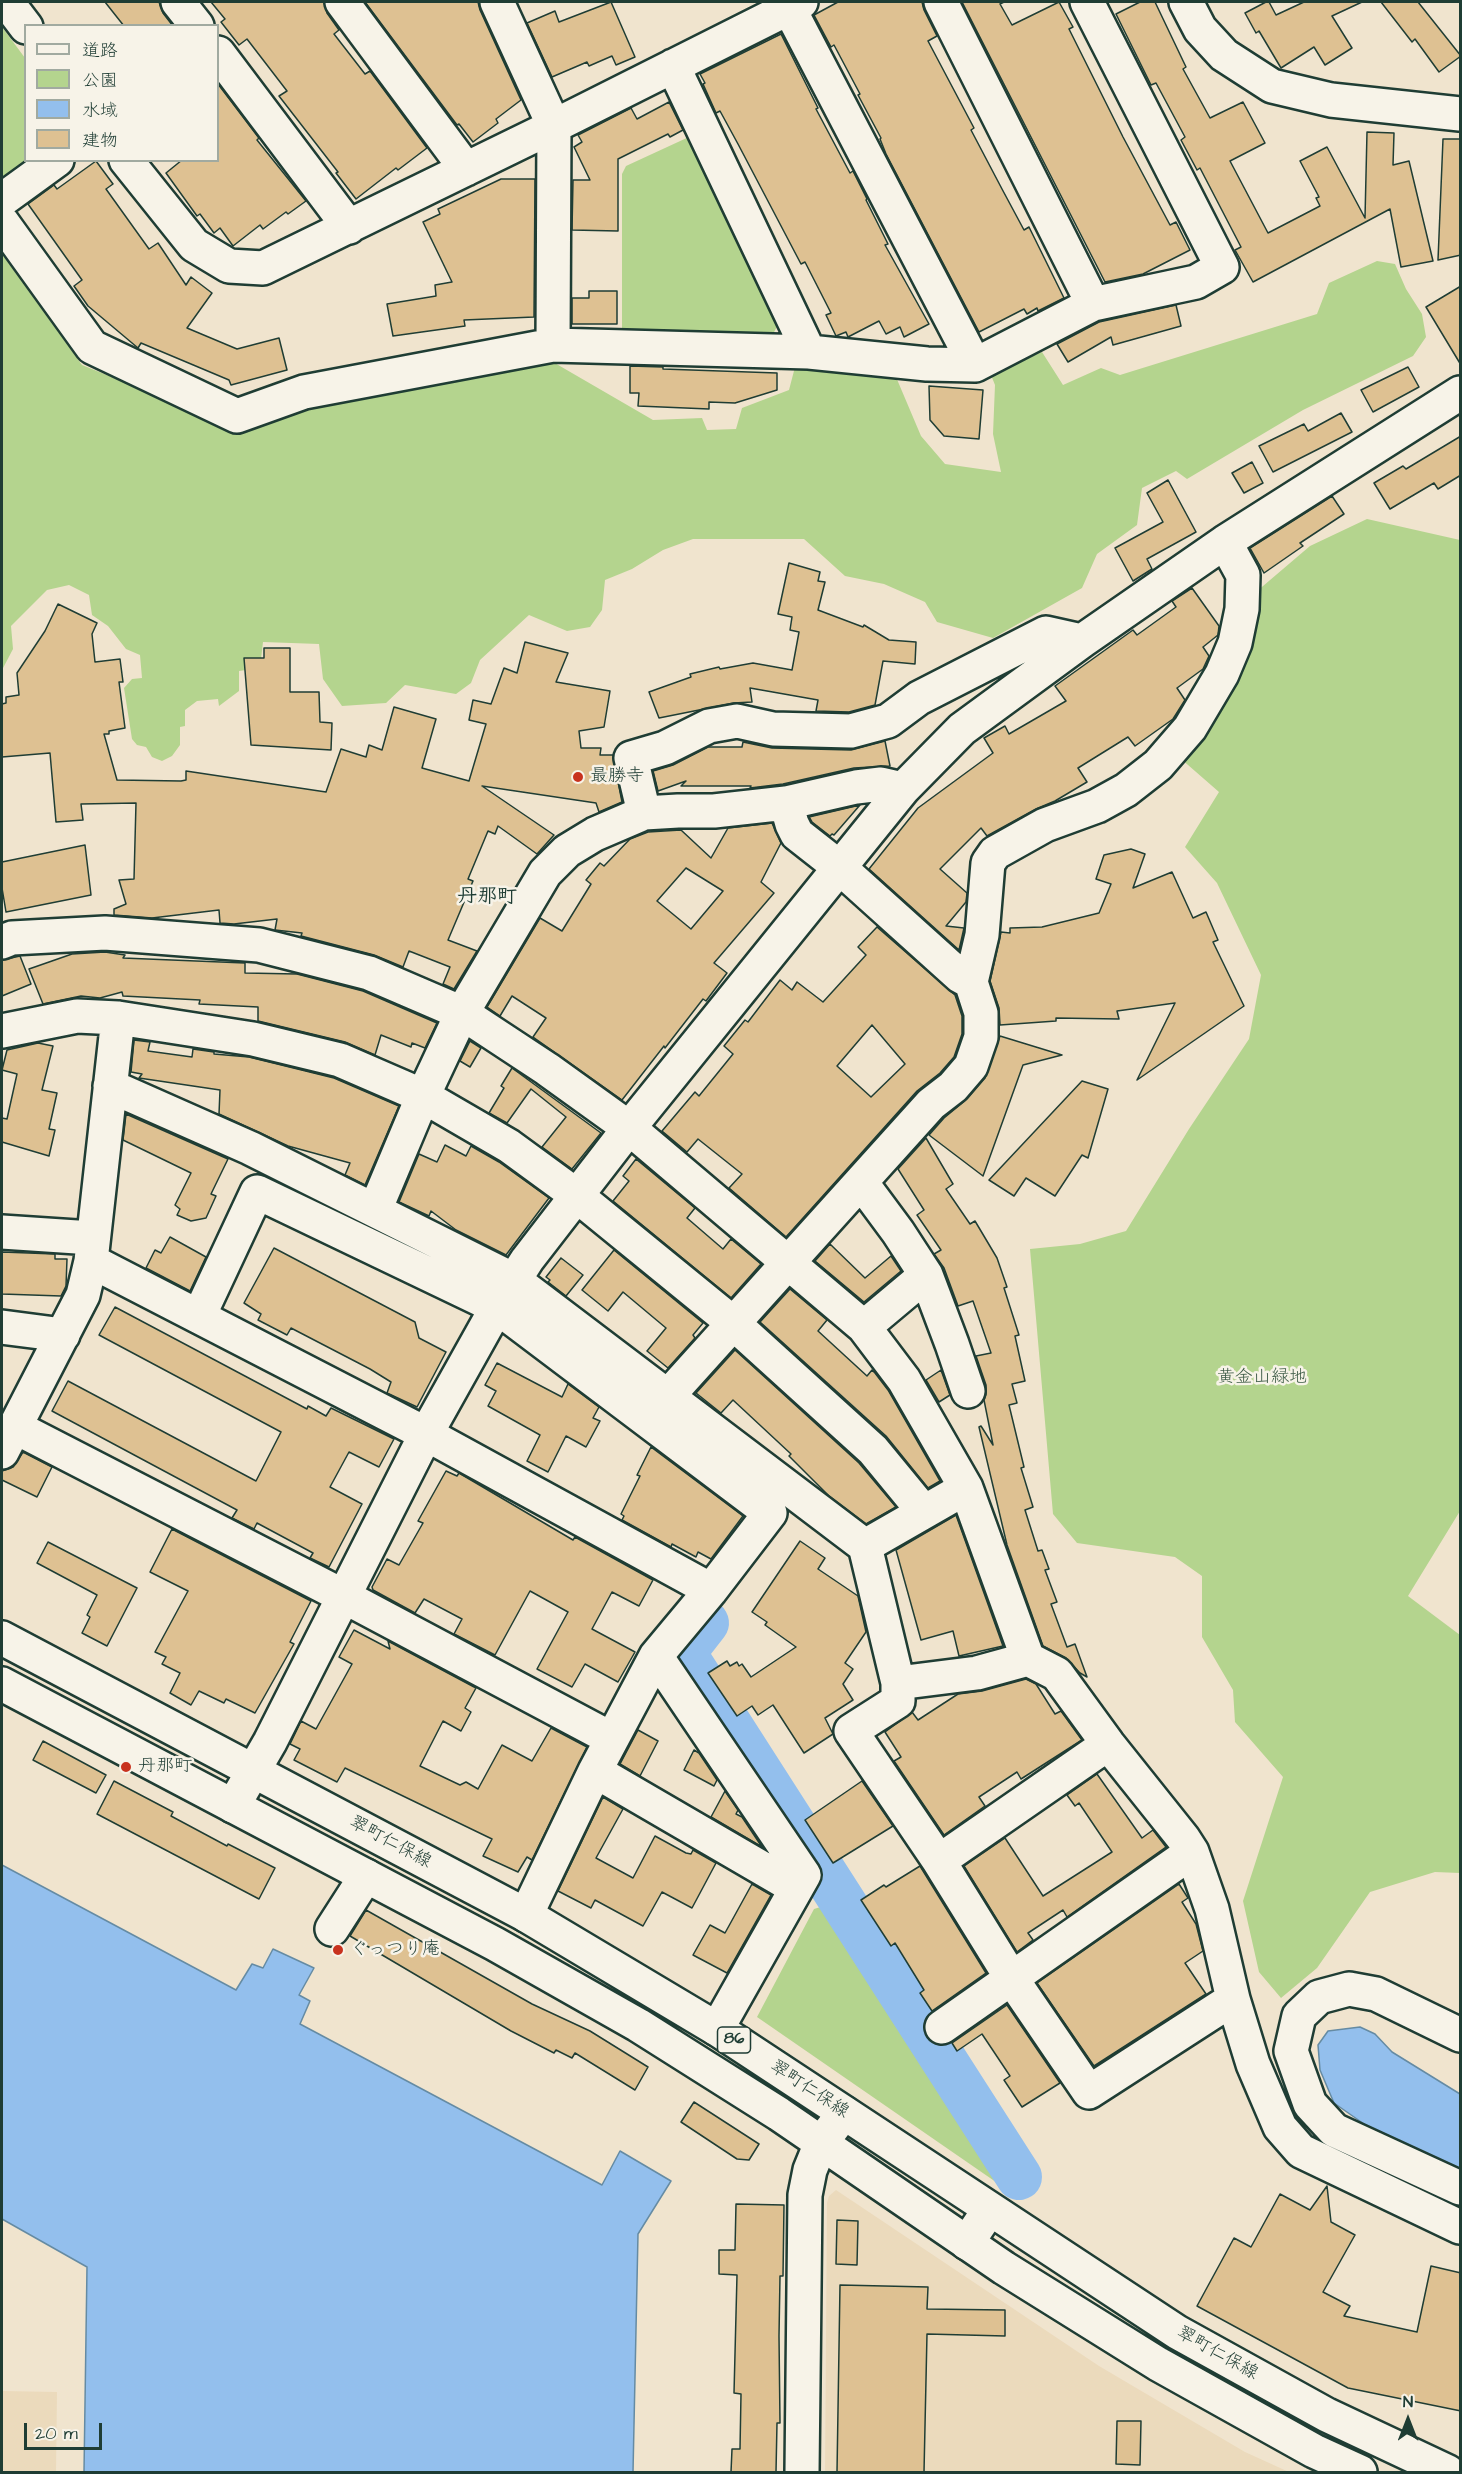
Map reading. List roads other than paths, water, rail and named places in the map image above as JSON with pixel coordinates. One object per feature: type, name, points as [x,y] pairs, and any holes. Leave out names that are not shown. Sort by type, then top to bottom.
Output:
[{"type":"street","points":[[7,2],[24,24]]},
{"type":"street","points":[[178,2],[194,24]]},
{"type":"street","points":[[342,2],[466,169]]},
{"type":"street","points":[[497,2],[554,126],[553,345]]},
{"type":"street","points":[[941,2],[1093,304]]},
{"type":"street","points":[[2,222],[92,346],[237,417],[304,392],[553,345],[809,352],[927,364],[975,365],[1093,304],[1196,282],[1222,267],[1087,2]]},
{"type":"street","points":[[1186,2],[1200,28],[1224,55],[1272,86],[1331,100],[1461,114]]},
{"type":"street","points":[[128,162],[194,245],[229,266],[263,268],[795,5],[975,365]]},
{"type":"street","points":[[219,54],[349,227]]},
{"type":"street","points":[[673,66],[809,352]]},
{"type":"street","points":[[2,200],[54,162]]},
{"type":"street","points":[[232,1806],[253,1771],[345,1596],[426,1434],[526,1260],[629,1128],[903,789],[962,729],[1082,641],[1226,542],[1461,393]]},
{"type":"street","points":[[667,1397],[931,1104],[953,1087],[972,1066],[981,1037],[981,1013],[971,982],[982,935],[988,863],[994,853],[1045,825],[1096,806],[1126,790],[1158,765],[1190,728],[1217,683],[1235,643],[1242,609],[1243,575],[1226,542]]},
{"type":"street","points":[[644,813],[631,758],[665,748],[709,726],[737,721],[773,729],[851,732],[888,721],[919,698],[1046,633],[1082,641]]},
{"type":"street","points":[[375,1210],[423,1096],[462,1013],[545,873],[567,850],[595,834],[644,813],[714,812],[786,803],[856,787],[881,784],[903,789]]},
{"type":"street","points":[[786,803],[792,824],[798,834],[960,976],[971,982]]},
{"type":"street","points":[[2,942],[12,938],[105,933],[259,945],[369,974],[462,1013],[528,1056],[629,1128],[789,1261],[864,1327],[904,1380],[966,1488],[1028,1659]]},
{"type":"street","points":[[2,1031],[76,1016],[118,1018],[254,1039],[340,1060],[423,1096],[508,1146],[576,1196],[733,1323],[873,1450],[924,1512]]},
{"type":"street","points":[[118,1018],[92,1249],[83,1295],[8,1440],[345,1596],[612,1739]]},
{"type":"street","points":[[110,1086],[249,1148],[375,1210],[667,1397],[865,1546],[898,1683],[898,1701],[851,1731],[939,1861],[1012,1979],[1089,2092],[1233,1999]]},
{"type":"street","points":[[861,1182],[926,1275],[968,1391]]},
{"type":"street","points":[[199,1316],[257,1192],[505,1293],[770,1513],[711,1590],[656,1656],[595,1771],[526,1915]]},
{"type":"street","points":[[2,1232],[92,1249],[199,1316],[426,1434],[711,1590]]},
{"type":"street","points":[[864,1327],[926,1275]]},
{"type":"street","points":[[2,1326],[63,1335]]},
{"type":"street","points":[[865,1546],[966,1488]]},
{"type":"street","name":"翠町仁保線","points":[[2,1638],[526,1915],[717,2029],[1177,2332],[1327,2415],[1448,2472]]},
{"type":"street","points":[[656,1656],[804,1875],[717,2029]]},
{"type":"street","points":[[898,1683],[976,1673],[1028,1659],[1057,1674],[1192,1852],[1212,1909],[1233,1999],[1253,2064],[1280,2127],[1301,2151],[1461,2228]]},
{"type":"street","name":"翠町仁保線","points":[[2,1684],[495,1944],[638,2025],[967,2242],[1158,2364],[1314,2451],[1360,2472]]},
{"type":"street","points":[[939,1861],[1108,1744]]},
{"type":"street","points":[[595,1771],[796,1888]]},
{"type":"street","points":[[942,2028],[1192,1852]]},
{"type":"street","points":[[332,1929],[366,1876]]},
{"type":"street","points":[[1461,2035],[1376,1994],[1349,1989],[1319,1997],[1299,2016],[1291,2050],[1310,2103],[1334,2130],[1461,2188]]},
{"type":"street","points":[[802,2472],[805,2195],[810,2170],[821,2144],[844,2113]]},
{"type":"street","points":[[967,2242],[989,2210]]},
{"type":"water","points":[[2,1865],[236,1990],[252,1964],[263,1968],[273,1949],[314,1968],[299,1995],[310,2001],[300,2024],[602,2185],[620,2151],[671,2181],[638,2234],[633,2472],[84,2472],[87,2267],[2,2219]]},
{"type":"water","points":[[1360,2027],[1375,2034],[1392,2052],[1460,2094],[1460,2170],[1374,2131],[1334,2103],[1320,2070],[1318,2045],[1328,2031]]},
{"type":"waterway","points":[[706,1623],[685,1650],[685,1656],[1019,2177]]},
{"type":"place","name":"最勝寺","points":[[578,777]]},
{"type":"place","name":"丹那町","points":[[126,1767]]},
{"type":"place","name":"ぐっつり庵","points":[[338,1950]]},
{"type":"district","name":"丹那町","points":[[487,898]]},
{"type":"park label","name":"黄金山緑地","points":[[1262,1378]]}]
